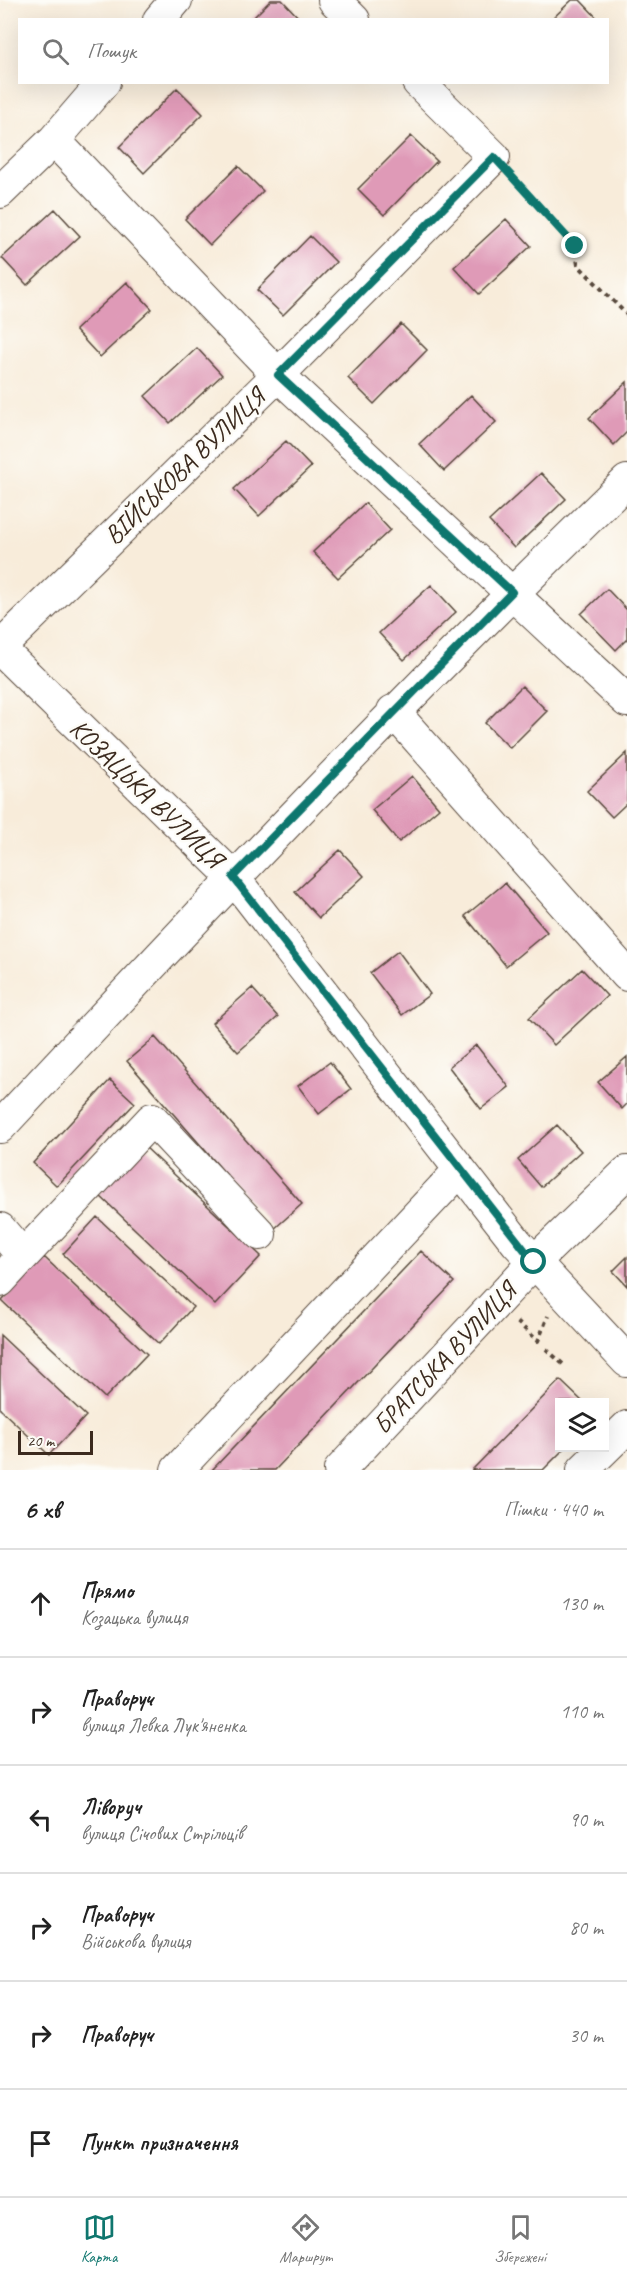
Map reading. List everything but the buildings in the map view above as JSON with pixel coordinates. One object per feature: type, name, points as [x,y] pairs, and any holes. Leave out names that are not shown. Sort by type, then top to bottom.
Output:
[{"type":"street","points":[[161,18],[176,0]]},
{"type":"street","points":[[334,0],[352,18]]},
{"type":"street","points":[[0,192],[54,140],[102,84]]},
{"type":"street","points":[[420,84],[494,157]]},
{"type":"street","points":[[54,140],[278,375],[627,701]]},
{"type":"street","name":"ВІЙСЬКОВА ВУЛИЦЯ","points":[[0,648],[278,375],[494,157]]},
{"type":"street","points":[[0,1127],[233,877],[393,711],[627,481]]},
{"type":"street","name":"КОЗАЦЬКА ВУЛИЦЯ","points":[[0,648],[233,877],[534,1262],[627,1361]]},
{"type":"street","points":[[393,711],[627,975]]},
{"type":"street","points":[[0,1281],[152,1119],[260,1234]]},
{"type":"street","points":[[177,1470],[460,1170]]},
{"type":"street","name":"БРАТСЬКА ВУЛИЦЯ","points":[[340,1470],[534,1262],[627,1172]]},
{"type":"street","points":[[0,1229],[23,1256]]},
{"type":"street","points":[[583,1470],[627,1427]]},
{"type":"path","points":[[494,157],[575,246],[578,265],[627,315]]},
{"type":"path","points":[[514,1319],[538,1341],[548,1316]]},
{"type":"path","points":[[546,1349],[563,1364]]},
{"type":"route","points":[[534,1262],[233,877],[512,592],[278,375],[494,157],[575,246]]}]
